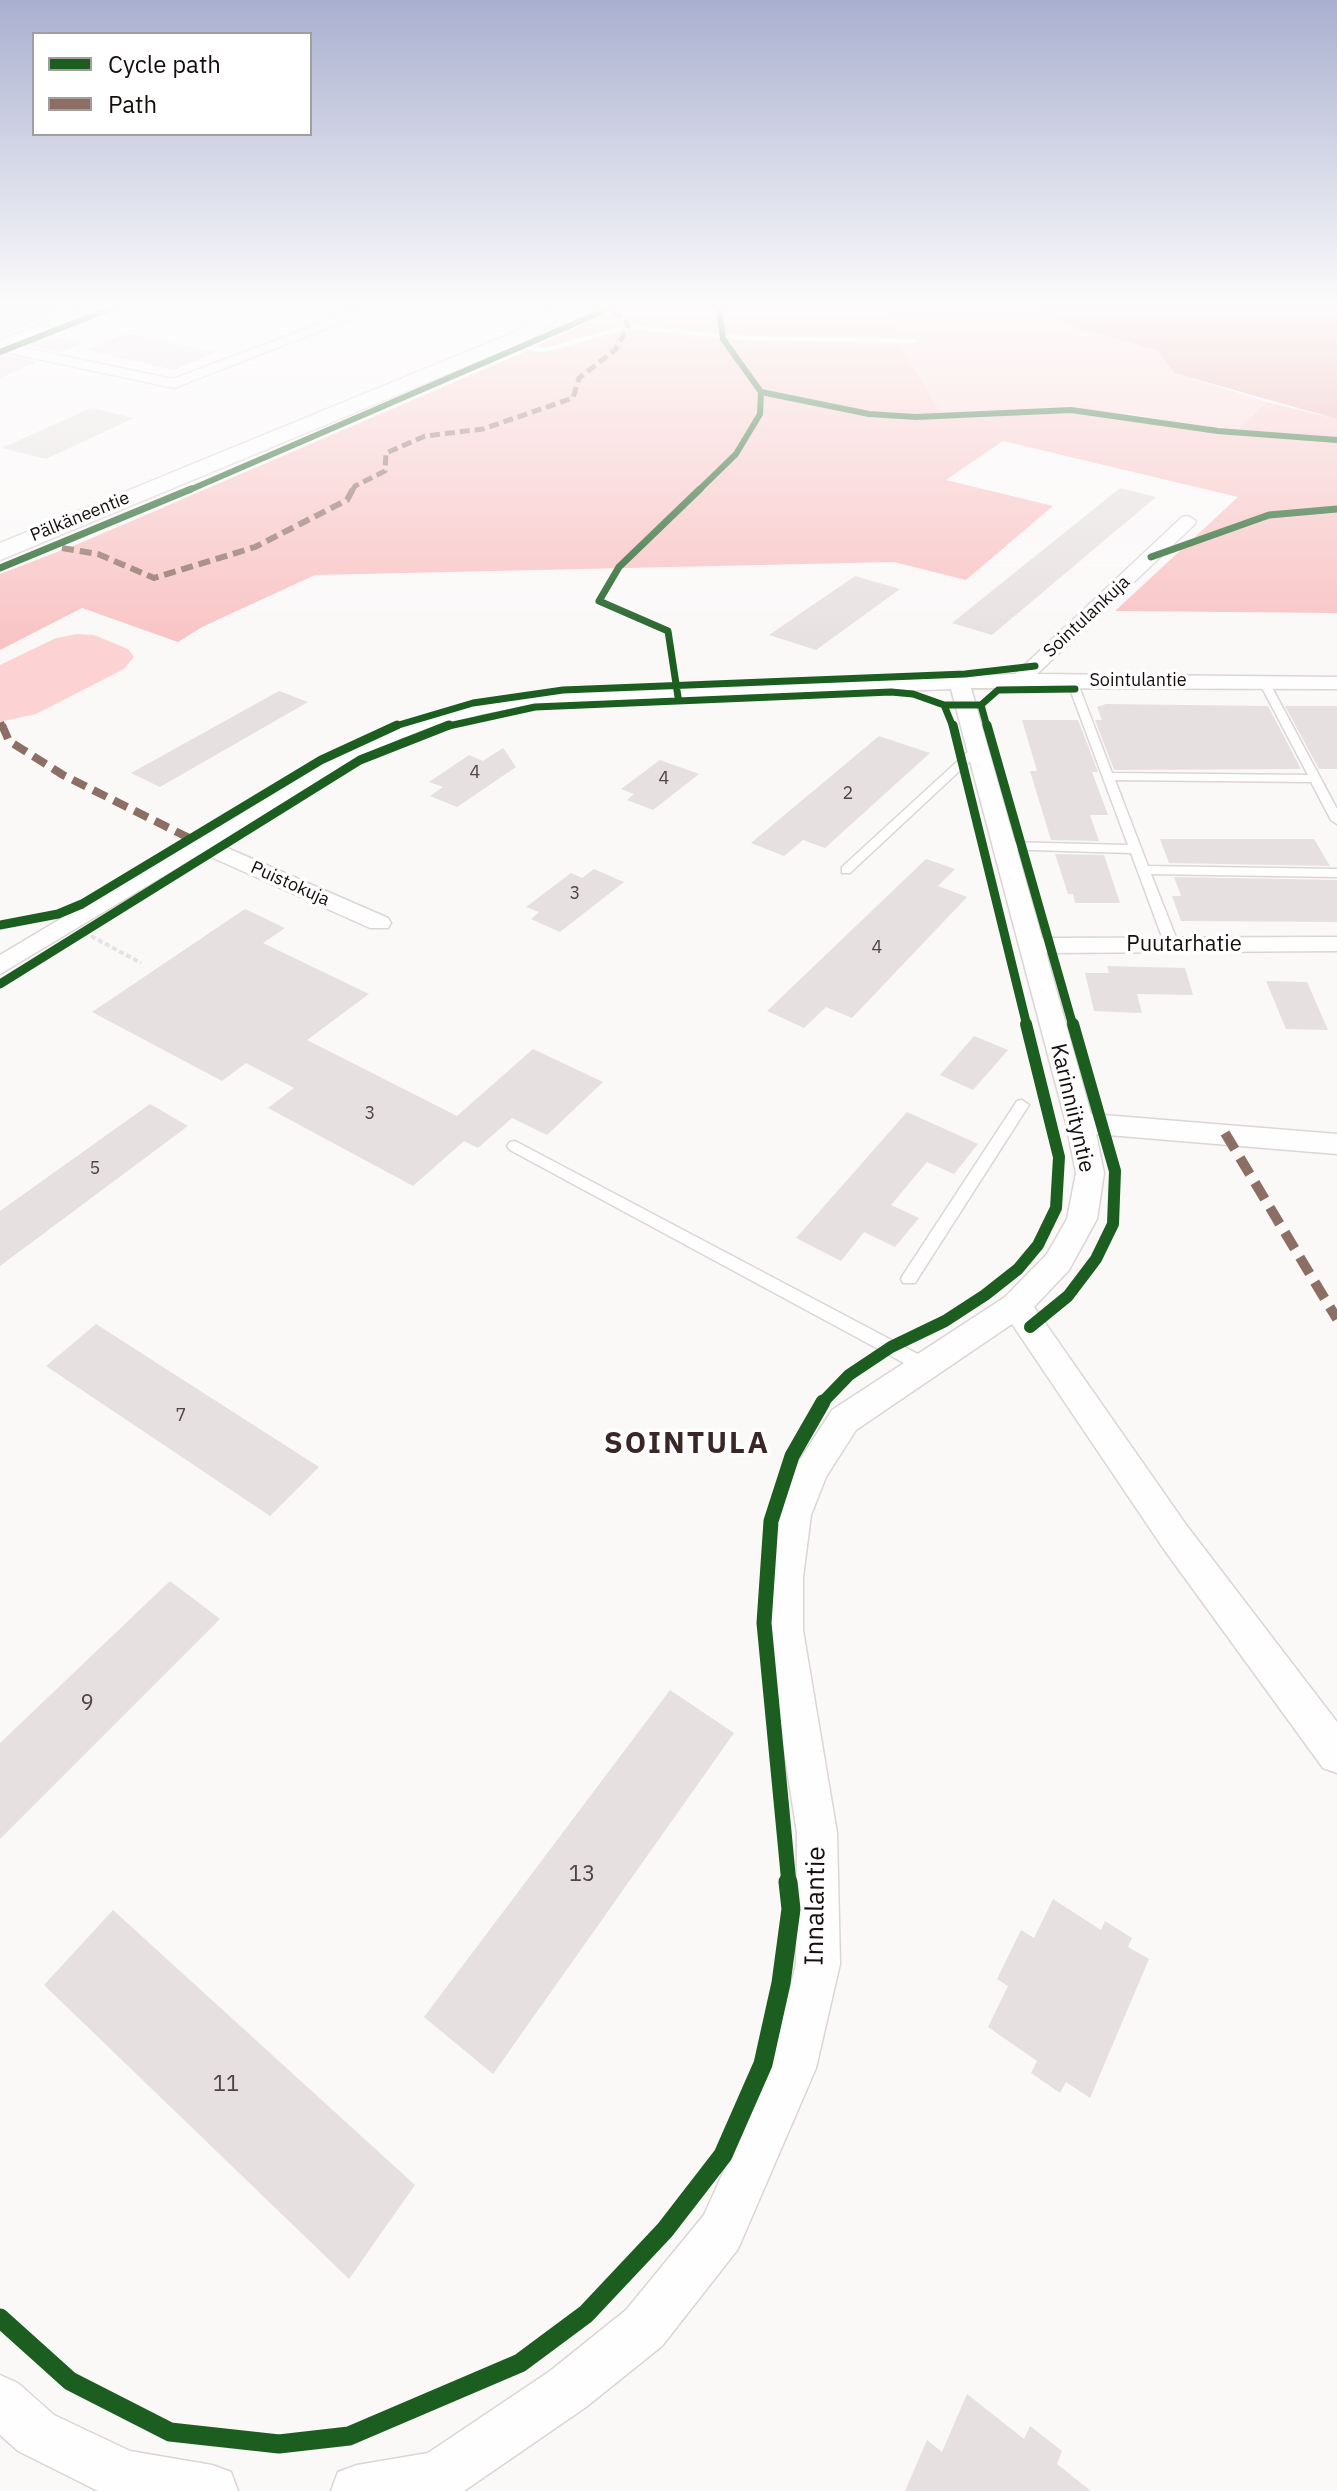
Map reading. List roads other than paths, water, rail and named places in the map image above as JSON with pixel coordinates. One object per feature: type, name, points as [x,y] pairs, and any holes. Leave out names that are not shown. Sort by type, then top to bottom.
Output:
[{"type":"main road","name":"Pälkäneentie","points":[[0,552],[319,420]]},
{"type":"street","name":"Sointulankuja","points":[[1020,680],[1188,521]]},
{"type":"street","name":"Sointulantie","points":[[0,966],[337,762],[395,734],[479,709],[530,699],[1020,680],[1337,683]]},
{"type":"street","name":"Karinniityntie","points":[[960,684],[1080,1123],[1090,1173],[1082,1219],[1058,1262],[1016,1305]]},
{"type":"street","name":"Puistokuja","points":[[200,844],[379,923]]},
{"type":"street","name":"Puutarhatie","points":[[1031,946],[1337,944]]},
{"type":"street","points":[[1080,1123],[1337,1144]]},
{"type":"street","points":[[1016,1305],[1175,1537],[1337,1754]]},
{"type":"street","name":"Innalantie","points":[[357,2491],[437,2478],[568,2389],[644,2328],[721,2232],[793,2068],[818,1964],[817,1833],[784,1630],[785,1577],[794,1515],[811,1471],[844,1420],[1016,1305]]},
{"type":"street","points":[[0,2401],[36,2433],[126,2477],[212,2491]]},
{"type":"lane","points":[[1072,681],[1172,945]]},
{"type":"lane","points":[[1264,682],[1337,820]]},
{"type":"lane","points":[[846,870],[977,749]]},
{"type":"lane","points":[[1107,776],[1315,779]]},
{"type":"lane","points":[[1004,846],[1135,849]]},
{"type":"lane","points":[[1143,870],[1337,873]]},
{"type":"lane","points":[[909,1279],[1022,1105]]},
{"type":"lane","points":[[515,1146],[925,1366]]},
{"type":"district","name":"SOINTULA","points":[[687,1444]]}]
